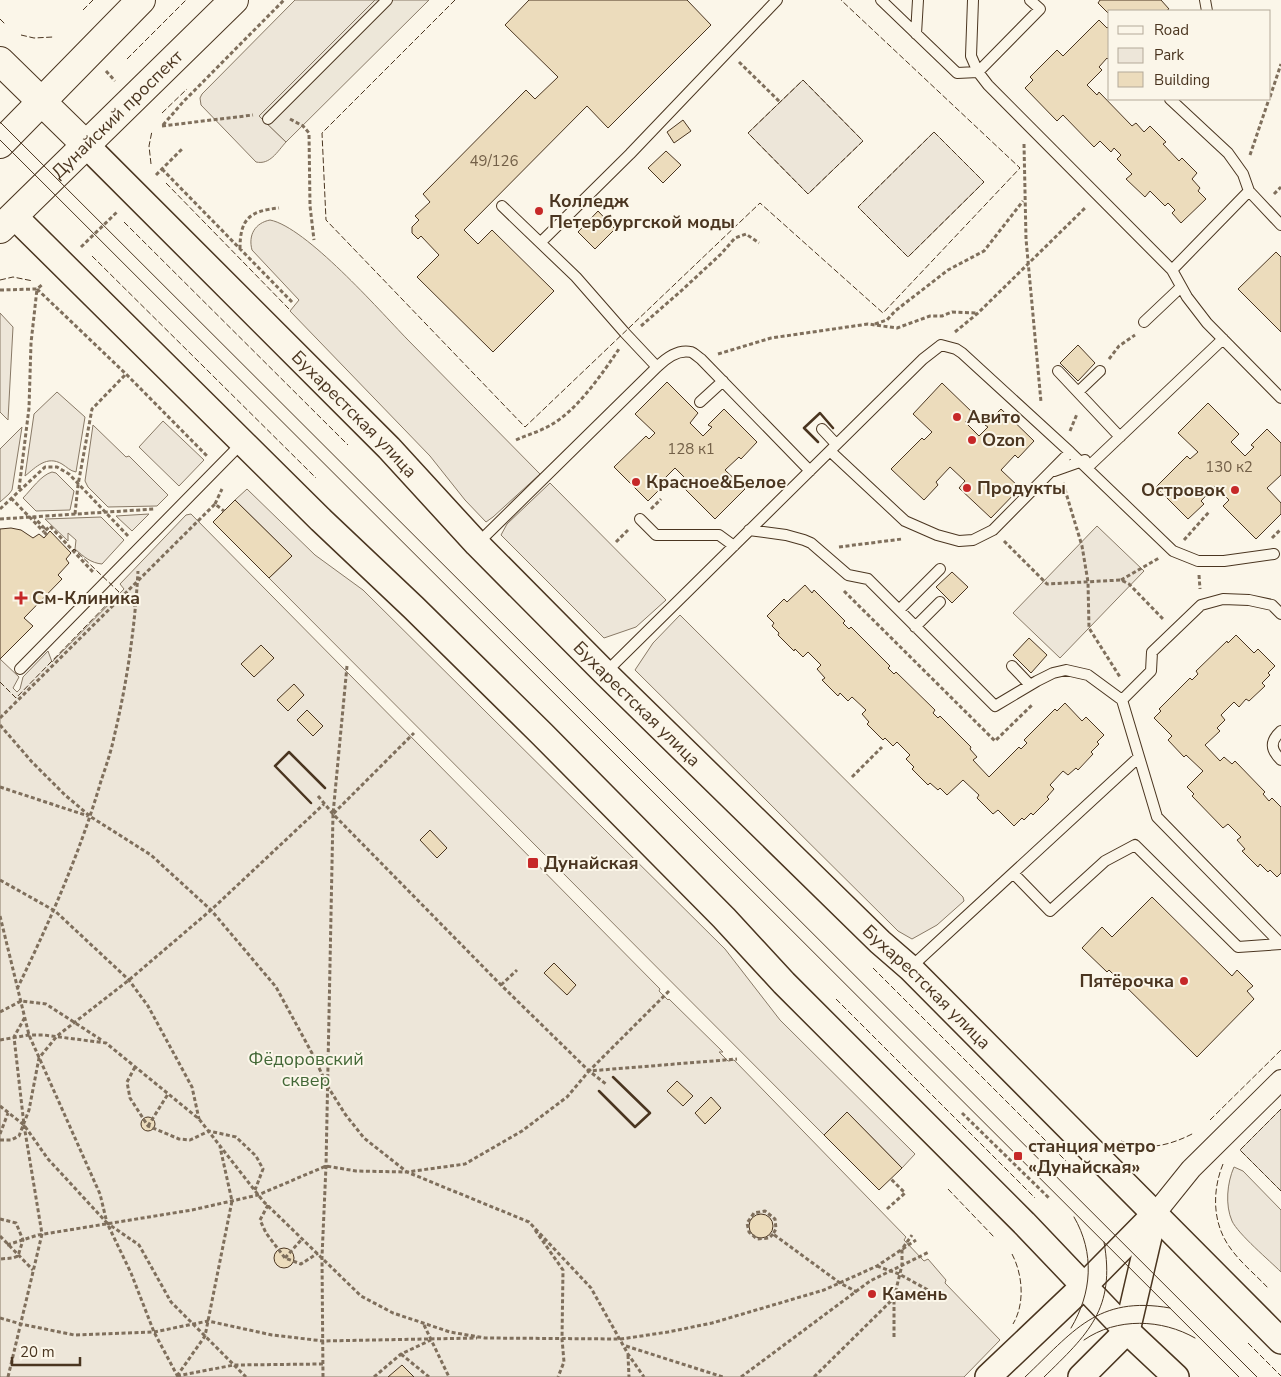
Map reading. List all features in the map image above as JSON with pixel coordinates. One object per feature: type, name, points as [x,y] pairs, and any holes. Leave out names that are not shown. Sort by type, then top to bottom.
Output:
[{"type":"main road","points":[[0,144],[141,0]]},
{"type":"main road","name":"Дунайский проспект","points":[[5,216],[86,145],[234,0]]},
{"type":"main road","name":"Бухарестская улица","points":[[0,61],[86,145]]},
{"type":"street","name":"Бухарестская улица","points":[[86,145],[389,448],[477,544],[605,673],[873,936],[910,968],[1281,1341]]},
{"type":"street","points":[[5,216],[243,442],[542,734],[724,918],[784,983],[1024,1223],[1127,1330],[1176,1377]]},
{"type":"street","points":[[988,1377],[1154,1215],[1192,1169],[1281,1080]]},
{"type":"street","points":[[1081,1377],[1127,1330],[1154,1215]]},
{"type":"lane","points":[[265,116],[387,0]]},
{"type":"lane","points":[[541,242],[630,154],[777,0]]},
{"type":"lane","points":[[881,0],[957,73],[978,72],[1040,9],[1030,0]]},
{"type":"lane","points":[[916,34],[918,0]]},
{"type":"lane","points":[[973,0],[971,56],[978,72],[988,85],[1172,270],[1181,287],[1207,323],[1281,398]]},
{"type":"lane","points":[[1171,100],[1228,153],[1243,174],[1249,191],[1281,225]]},
{"type":"lane","points":[[1172,270],[1249,191]]},
{"type":"lane","points":[[502,206],[576,277],[657,367]]},
{"type":"lane","points":[[1144,322],[1181,287]]},
{"type":"lane","points":[[1050,472],[1084,465],[1102,454],[1223,339]]},
{"type":"lane","points":[[605,673],[923,359],[941,346],[956,349],[962,353],[1084,465],[1173,551],[1198,562],[1224,562],[1274,554]]},
{"type":"lane","points":[[477,544],[667,357],[678,353],[690,352],[702,359],[810,470]]},
{"type":"lane","points":[[1058,371],[1120,437]]},
{"type":"lane","points":[[1078,392],[1100,371]]},
{"type":"lane","points":[[700,402],[723,381]]},
{"type":"lane","points":[[822,429],[833,448],[905,522],[937,535],[959,541],[972,540],[984,536],[993,530],[1070,452]]},
{"type":"lane","points":[[20,669],[243,442]]},
{"type":"lane","points":[[640,519],[656,535],[719,536],[734,546]]},
{"type":"lane","points":[[749,530],[786,535],[812,543],[848,575],[868,579],[995,706],[1053,673],[1066,670],[1088,674],[1122,700],[1157,817],[1281,944]]},
{"type":"lane","points":[[899,610],[940,568]]},
{"type":"lane","points":[[1122,700],[1152,671],[1152,652],[1201,605],[1223,599],[1249,600],[1272,605],[1281,614]]},
{"type":"lane","points":[[915,627],[940,602]]},
{"type":"lane","points":[[1012,666],[1030,685]]},
{"type":"lane","points":[[1281,731],[1273,738],[1272,744],[1274,751],[1281,760]]},
{"type":"lane","points":[[910,968],[1139,757]]},
{"type":"lane","points":[[1013,873],[1050,911],[1105,861],[1135,845],[1238,947],[1281,944]]},
{"type":"path","points":[[265,116],[162,126],[183,102],[284,0]]},
{"type":"path","points":[[728,51],[780,102]]},
{"type":"path","points":[[1271,92],[1281,64]]},
{"type":"path","points":[[106,72],[114,80]]},
{"type":"path","points":[[1252,149],[1268,100]]},
{"type":"path","points":[[309,133],[310,206],[314,240]]},
{"type":"path","points":[[1024,136],[1024,200],[1041,407]]},
{"type":"path","points":[[156,175],[183,148]]},
{"type":"path","points":[[162,169],[293,303]]},
{"type":"path","points":[[875,325],[886,320],[895,310],[948,270],[984,252],[1024,200]]},
{"type":"path","points":[[952,335],[978,313],[1088,205]]},
{"type":"path","points":[[240,250],[240,236],[244,224],[250,216],[266,209],[279,208]]},
{"type":"path","points":[[81,248],[117,212]]},
{"type":"path","points":[[19,490],[29,408],[31,343],[38,289],[42,284]]},
{"type":"path","points":[[0,290],[38,289],[126,374],[227,477],[215,504],[138,583],[124,594],[0,718]]},
{"type":"path","points":[[702,359],[771,338],[868,324],[897,328],[930,316],[942,316],[952,312],[978,313]]},
{"type":"path","points":[[75,514],[78,485],[92,410],[126,374]]},
{"type":"path","points":[[0,509],[46,467],[58,467],[69,474],[140,547],[132,643],[114,738],[90,817],[54,911],[17,989]]},
{"type":"path","points":[[1062,478],[1082,546],[1088,582],[1089,628],[1117,673]]},
{"type":"path","points":[[11,498],[45,532],[50,526],[135,606]]},
{"type":"path","points":[[215,504],[224,511]]},
{"type":"path","points":[[0,519],[159,509]]},
{"type":"path","points":[[1173,551],[1209,512]]},
{"type":"path","points":[[819,549],[937,535]]},
{"type":"path","points":[[1000,537],[1047,584],[1121,580],[1147,564]]},
{"type":"path","points":[[1121,580],[1129,584],[1154,608]]},
{"type":"path","points":[[843,591],[995,741],[1038,700]]},
{"type":"path","points":[[323,1377],[322,1257],[328,1087],[332,814],[347,666]]},
{"type":"path","points":[[0,725],[32,762],[90,817],[150,855],[211,910],[276,987],[314,1055],[328,1087],[345,1114],[364,1138],[408,1172],[529,1222],[591,1288],[628,1354],[644,1377]]},
{"type":"path","points":[[332,814],[414,733]]},
{"type":"path","points":[[852,777],[882,747]]},
{"type":"path","points":[[0,787],[90,817]]},
{"type":"path","points":[[318,796],[332,814],[501,985],[589,1072],[606,1084]]},
{"type":"path","points":[[0,1140],[11,1140],[20,1136],[29,1110],[39,1058],[57,1036],[129,980],[211,910],[324,804]]},
{"type":"path","points":[[0,880],[54,911],[129,980],[148,1006],[192,1087],[199,1119]]},
{"type":"path","points":[[0,916],[28,1035],[100,1194],[107,1223],[131,1274],[154,1332],[177,1376]]},
{"type":"path","points":[[501,985],[518,970]]},
{"type":"path","points":[[7,1245],[42,1234],[192,1210],[258,1195],[326,1166],[356,1171],[408,1172],[465,1164],[522,1131],[567,1097],[669,991]]},
{"type":"path","points":[[0,1012],[21,1001],[46,1004],[106,1043],[199,1119],[254,1191],[361,1296],[393,1313],[423,1324],[450,1332],[485,1338]]},
{"type":"path","points":[[8,1377],[42,1234],[24,1125],[14,1037],[25,1017]]},
{"type":"path","points":[[0,1040],[28,1035],[57,1036],[106,1043]]},
{"type":"path","points":[[589,1072],[737,1059]]},
{"type":"path","points":[[135,1067],[127,1082],[130,1098],[148,1126],[178,1139],[190,1140],[209,1131],[236,1137],[256,1156],[263,1169],[254,1191]]},
{"type":"path","points":[[148,1126],[168,1094]]},
{"type":"path","points":[[0,1106],[24,1125],[48,1159],[107,1223],[139,1245],[171,1302],[246,1377]]},
{"type":"path","points":[[0,1134],[8,1113]]},
{"type":"path","points":[[962,1113],[1050,1199]]},
{"type":"path","points":[[177,1376],[205,1336],[232,1201],[220,1146]]},
{"type":"path","points":[[886,1210],[905,1193],[890,1179]]},
{"type":"path","points":[[268,1206],[260,1220],[266,1233],[285,1258],[300,1264],[318,1253]]},
{"type":"path","points":[[765,1211],[775,1219],[776,1228],[773,1234],[769,1238],[757,1239],[749,1232],[747,1223],[754,1213],[765,1211]]},
{"type":"path","points":[[0,1220],[16,1223],[23,1240],[18,1256]]},
{"type":"path","points":[[529,1222],[563,1270],[562,1339],[564,1362],[558,1377]]},
{"type":"path","points":[[773,1234],[857,1292]]},
{"type":"path","points":[[894,1337],[894,1298],[902,1265],[902,1250],[912,1235]]},
{"type":"path","points":[[0,1236],[34,1271]]},
{"type":"path","points":[[285,1258],[302,1239]]},
{"type":"path","points":[[0,1318],[74,1335],[154,1332],[208,1321],[272,1335],[323,1341],[485,1338],[621,1339],[712,1323],[824,1290],[877,1266],[916,1240]]},
{"type":"path","points":[[741,1377],[870,1281],[929,1252]]},
{"type":"path","points":[[0,1259],[18,1256]]},
{"type":"path","points":[[877,1266],[899,1274],[939,1296]]},
{"type":"path","points":[[814,1377],[894,1298]]},
{"type":"path","points":[[423,1324],[449,1377]]},
{"type":"path","points":[[374,1377],[402,1354],[432,1340]]},
{"type":"path","points":[[625,1346],[723,1377]]},
{"type":"path","points":[[402,1354],[429,1377]]},
{"type":"path","points":[[628,1354],[629,1377]]},
{"type":"path","points":[[177,1376],[234,1365],[323,1364]]},
{"type":"green space","points":[[295,0],[375,0],[259,116],[286,142],[269,160],[256,162],[201,105],[200,98]]},
{"type":"green space","points":[[803,80],[863,141],[808,194],[748,133]]},
{"type":"green space","points":[[934,132],[984,182],[908,257],[858,207]]},
{"type":"green space","points":[[270,220],[285,226],[303,237],[342,271],[540,474],[493,517],[486,522],[465,500],[430,456],[290,311],[299,300],[252,250],[251,239],[254,230],[260,224]]},
{"type":"green space","points":[[0,313],[13,327],[8,420],[0,412]]},
{"type":"green space","points":[[57,392],[85,417],[76,472],[57,462],[47,461],[25,476],[34,414]]},
{"type":"green space","points":[[163,421],[204,460],[179,486],[139,447]]},
{"type":"green space","points":[[93,425],[126,457],[129,456],[168,495],[157,506],[108,507],[88,487],[85,481]]},
{"type":"green space","points":[[22,427],[12,490],[0,502],[0,449]]},
{"type":"green space","points":[[52,472],[56,473],[74,491],[70,510],[36,511],[23,498],[40,479]]},
{"type":"green space","points":[[550,483],[666,600],[636,627],[604,638],[501,535],[507,524]]},
{"type":"green space","points":[[247,489],[315,555],[363,590],[725,949],[780,1020],[915,1154],[902,1168],[847,1112],[824,1135],[269,578],[292,556],[235,500]]},
{"type":"green space","points":[[149,514],[132,531],[116,516]]},
{"type":"green space","name":"Фёдоровский сквер","points":[[191,514],[660,989],[659,991],[723,1052],[719,1052],[728,1061],[734,1060],[906,1237],[904,1240],[924,1261],[928,1259],[946,1280],[945,1283],[1000,1340],[964,1377],[0,1377],[0,659],[19,677],[13,688],[17,692],[20,689],[23,677],[48,651],[52,662],[124,589],[120,584],[186,515]]},
{"type":"green space","points":[[101,517],[124,540],[102,564],[91,561],[81,555],[75,549],[76,540],[68,533],[68,541],[45,519]]},
{"type":"green space","points":[[1097,526],[1144,571],[1060,658],[1013,613]]},
{"type":"green space","points":[[680,615],[963,897],[964,901],[937,925],[912,939],[898,931],[635,670],[653,643]]},
{"type":"green space","points":[[1281,1109],[1281,1191],[1240,1150]]},
{"type":"green space","points":[[1234,1167],[1243,1171],[1281,1210],[1281,1272],[1247,1240],[1232,1221],[1228,1208],[1228,1194]]},
{"type":"shaded area","points":[[375,0],[429,0],[286,142],[259,116]]},
{"type":"building","points":[[529,0],[687,0],[711,25],[608,128],[587,106],[464,230],[478,244],[492,230],[554,291],[493,352],[417,277],[439,255],[421,236],[418,239],[412,233],[412,227],[419,220],[415,216],[430,202],[423,194],[526,90],[535,99],[558,77],[505,25]]},
{"type":"building","points":[[1100,0],[1161,0],[1169,9],[1108,10],[1108,13],[1098,3]]},
{"type":"building","points":[[1099,20],[1108,27],[1108,59],[1099,67],[1102,70],[1087,85],[1097,95],[1099,92],[1132,126],[1136,123],[1144,132],[1150,126],[1166,142],[1163,144],[1179,161],[1182,158],[1197,173],[1192,179],[1200,188],[1198,191],[1206,199],[1181,223],[1172,213],[1175,210],[1168,203],[1165,206],[1150,191],[1145,197],[1126,179],[1132,174],[1117,159],[1121,155],[1114,148],[1111,152],[1100,141],[1094,147],[1063,115],[1057,121],[1025,88],[1033,80],[1030,77],[1057,50],[1063,56]]},
{"type":"building","points":[[683,120],[691,131],[674,143],[667,132]]},
{"type":"building","points":[[666,151],[681,165],[663,183],[648,168]]},
{"type":"building","points":[[598,211],[615,229],[595,249],[578,232]]},
{"type":"building","points":[[1276,252],[1281,257],[1281,332],[1238,289]]},
{"type":"building","points":[[1078,345],[1095,363],[1078,381],[1060,363]]},
{"type":"building","points":[[667,382],[698,413],[690,423],[703,436],[712,427],[708,425],[724,409],[757,442],[741,459],[739,457],[725,470],[745,489],[715,519],[682,486],[688,481],[675,468],[662,481],[665,484],[648,501],[614,467],[646,436],[649,439],[655,433],[635,414]]},
{"type":"building","points":[[942,383],[974,414],[965,422],[979,436],[988,427],[985,425],[1001,409],[1034,441],[1018,458],[1015,455],[1001,470],[1020,488],[991,518],[959,488],[965,481],[950,467],[936,482],[938,485],[924,500],[891,469],[922,438],[924,440],[932,432],[913,414]]},
{"type":"building","points":[[1208,403],[1239,434],[1231,442],[1245,456],[1254,447],[1251,445],[1267,429],[1281,443],[1281,475],[1267,488],[1281,503],[1281,514],[1256,539],[1223,506],[1229,500],[1215,486],[1201,501],[1204,504],[1188,519],[1156,487],[1187,456],[1190,459],[1198,452],[1178,433]]},
{"type":"building","points":[[235,500],[292,556],[269,578],[213,522]]},
{"type":"building","name":"См-Клиника","points":[[11,528],[21,530],[33,538],[39,534],[44,538],[50,531],[71,553],[66,559],[69,563],[58,575],[62,579],[24,618],[33,626],[0,659],[0,529]]},
{"type":"building","points":[[952,572],[968,587],[952,603],[936,587]]},
{"type":"building","points":[[805,585],[812,593],[814,590],[845,621],[843,623],[849,629],[851,627],[890,666],[888,668],[894,674],[896,672],[935,710],[933,713],[938,718],[940,716],[971,747],[970,749],[977,757],[973,760],[989,777],[1019,747],[1021,749],[1027,743],[1024,740],[1055,709],[1057,711],[1065,703],[1082,721],[1086,717],[1104,735],[1091,752],[1093,754],[1078,770],[1076,768],[1068,775],[1063,771],[1050,785],[1054,789],[1047,797],[1049,799],[1033,815],[1031,813],[1024,820],[1022,818],[1014,826],[998,810],[993,814],[977,798],[979,795],[963,780],[947,795],[940,788],[938,790],[930,783],[928,785],[912,769],[914,767],[906,759],[910,755],[897,742],[893,746],[885,738],[883,740],[867,724],[869,722],[862,714],[866,710],[852,697],[848,701],[840,693],[838,696],[822,680],[825,678],[817,669],[821,665],[808,652],[803,657],[778,635],[779,633],[772,626],[774,623],[767,616],[784,599],[787,602]]},
{"type":"building","points":[[1236,635],[1254,653],[1258,649],[1275,666],[1262,683],[1265,686],[1249,701],[1246,699],[1239,707],[1234,702],[1221,715],[1225,720],[1217,728],[1220,731],[1205,745],[1220,761],[1224,757],[1232,764],[1235,761],[1265,792],[1263,794],[1269,801],[1272,798],[1281,807],[1281,873],[1277,877],[1260,864],[1258,867],[1242,851],[1245,849],[1237,840],[1241,837],[1228,824],[1223,828],[1192,796],[1194,794],[1187,787],[1203,771],[1186,755],[1184,757],[1168,740],[1172,736],[1154,718],[1161,711],[1159,709],[1190,678],[1192,680],[1198,674],[1196,671],[1227,641],[1228,643]]},
{"type":"building","points":[[1029,638],[1047,655],[1031,673],[1013,655]]},
{"type":"building","points":[[261,645],[274,658],[254,677],[241,664]]},
{"type":"building","points":[[294,684],[304,695],[288,711],[277,700]]},
{"type":"building","points":[[307,710],[323,726],[313,736],[297,720]]},
{"type":"building","points":[[430,830],[447,848],[437,858],[420,840]]},
{"type":"building","name":"Пятёрочка","points":[[1152,897],[1232,976],[1237,970],[1253,986],[1247,991],[1254,999],[1197,1057],[1109,970],[1107,972],[1082,948],[1102,927],[1112,937]]},
{"type":"building","points":[[554,963],[576,985],[567,995],[544,973]]},
{"type":"building","points":[[677,1081],[693,1096],[683,1106],[667,1091]]},
{"type":"building","points":[[711,1097],[721,1108],[705,1124],[695,1113]]},
{"type":"building","points":[[847,1112],[902,1168],[879,1190],[824,1135]]},
{"type":"building","points":[[145,1117],[151,1117],[155,1124],[151,1131],[145,1131],[141,1127],[141,1121]]},
{"type":"building","points":[[761,1214],[766,1215],[772,1221],[772,1231],[766,1237],[761,1238],[756,1237],[750,1231],[749,1226],[750,1221],[756,1215]]},
{"type":"building","points":[[284,1248],[291,1251],[294,1258],[291,1265],[284,1268],[277,1265],[274,1258],[277,1251]]},
{"type":"building","points":[[402,1365],[414,1377],[388,1377]]},
{"type":"tram line","points":[[0,122],[1257,1377]]},
{"type":"tram line","points":[[0,140],[1239,1377]]},
{"type":"tram line","points":[[1071,1328],[1083,1301],[1088,1273],[1085,1245],[1074,1217]]},
{"type":"tram line","points":[[1044,1377],[1074,1347],[1095,1319],[1102,1303],[1106,1285],[1107,1265],[1104,1242]]},
{"type":"tram line","points":[[1025,1377],[1073,1332],[1105,1312],[1123,1307],[1145,1305],[1170,1308]]},
{"type":"tram line","points":[[1084,1340],[1111,1327],[1140,1323],[1168,1327],[1195,1338]]},
{"type":"fence","points":[[83,10],[93,0]]},
{"type":"fence","points":[[127,59],[186,0]]},
{"type":"fence","points":[[455,0],[322,133],[326,220],[525,427],[760,203],[883,313],[1020,168],[841,0]]},
{"type":"fence","points":[[0,19],[6,25]]},
{"type":"fence","points":[[21,35],[34,38],[53,37]]},
{"type":"fence","points":[[803,80],[863,141],[808,194],[748,133],[803,80]]},
{"type":"fence","points":[[162,113],[187,89]]},
{"type":"fence","points":[[151,164],[149,146],[152,131]]},
{"type":"fence","points":[[934,132],[984,182],[908,257],[858,207],[934,132]]},
{"type":"fence","points":[[166,183],[289,309]]},
{"type":"fence","points":[[124,222],[348,445]]},
{"type":"fence","points":[[92,256],[316,478]]},
{"type":"fence","points":[[0,280],[13,277],[33,281]]},
{"type":"fence","points":[[0,682],[16,698],[119,592],[74,549],[71,553]]},
{"type":"fence","points":[[873,968],[1066,1161]]},
{"type":"fence","points":[[836,999],[1035,1198]]},
{"type":"fence","points":[[1210,1120],[1281,1050]]},
{"type":"fence","points":[[1281,1109],[1240,1150],[1281,1191]]},
{"type":"fence","points":[[1121,1141],[1140,1146],[1158,1146],[1194,1133]]},
{"type":"fence","points":[[1223,1164],[1219,1174],[1216,1196],[1217,1218],[1220,1229],[1235,1254],[1268,1288]]},
{"type":"fence","points":[[948,1189],[994,1237]]},
{"type":"fence","points":[[1012,1254],[1016,1262],[1021,1289],[1019,1308],[1013,1324]]},
{"type":"fence","points":[[1248,1343],[1281,1376]]},
{"type":"wall","points":[[818,442],[804,428],[820,413],[833,428]]},
{"type":"wall","points":[[311,803],[275,766],[289,752],[325,788]]},
{"type":"wall","points":[[599,1091],[635,1127],[650,1113],[613,1077]]},
{"type":"place","name":"Колледж Петербургской моды","points":[[539,211]]},
{"type":"place","name":"Авито","points":[[957,417]]},
{"type":"place","name":"Ozon","points":[[972,440]]},
{"type":"place","name":"Красное&Белое","points":[[636,482]]},
{"type":"place","name":"Продукты","points":[[967,488]]},
{"type":"place","name":"Островок","points":[[1235,490]]},
{"type":"place","name":"См-Клиника","points":[[21,598]]},
{"type":"place","name":"Дунайская","points":[[533,863]]},
{"type":"place","name":"Пятёрочка","points":[[1184,981]]},
{"type":"place","name":"станция метро «Дунайская»","points":[[1018,1156]]},
{"type":"place","name":"Камень","points":[[872,1294]]}]
